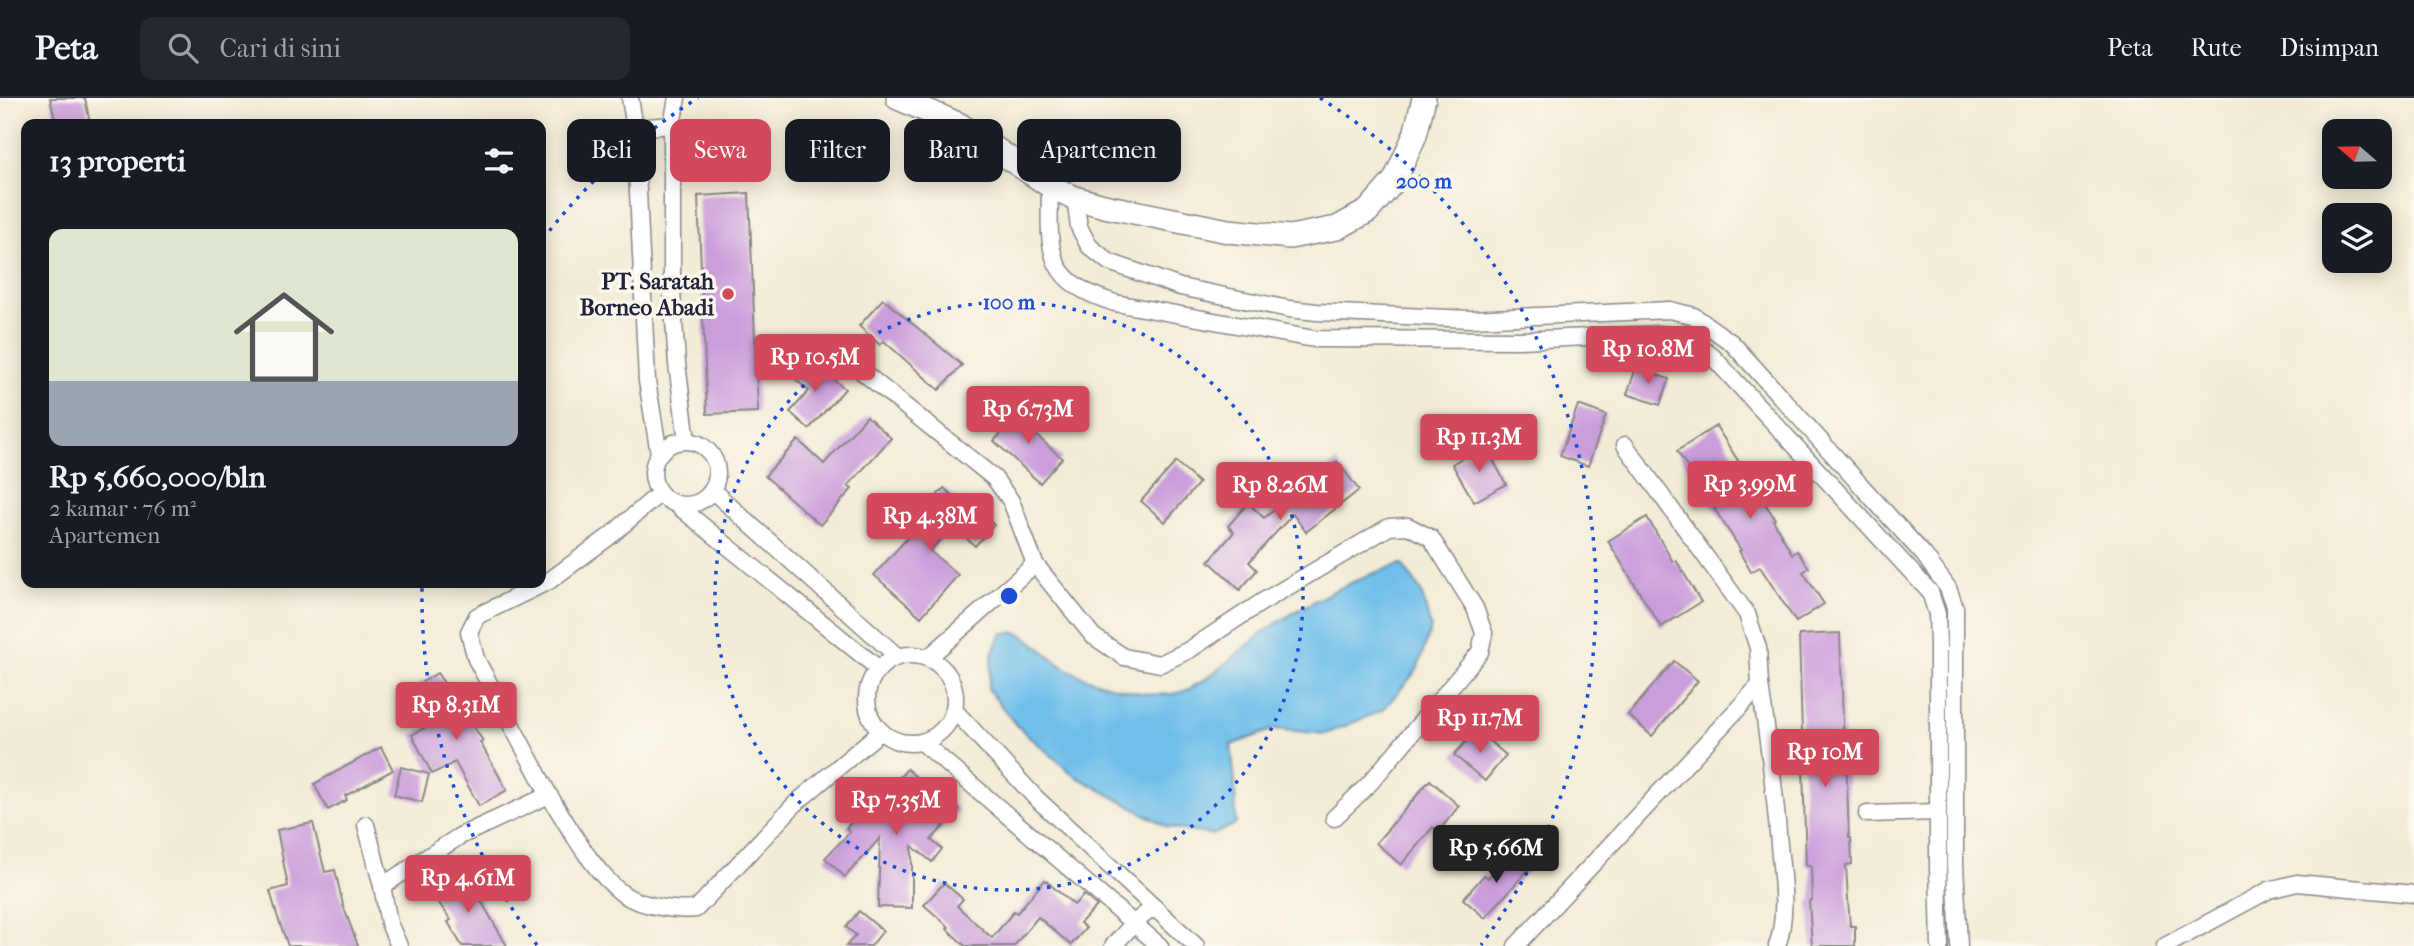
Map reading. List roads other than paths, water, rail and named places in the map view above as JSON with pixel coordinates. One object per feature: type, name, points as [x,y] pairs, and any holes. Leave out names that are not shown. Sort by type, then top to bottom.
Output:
[{"type":"street","points":[[630,98],[634,119]]},
{"type":"street","points":[[673,119],[677,98]]},
{"type":"street","points":[[898,98],[960,125],[1050,186],[1075,198],[1258,235],[1290,237],[1337,228],[1367,211],[1395,180],[1415,135],[1424,98]]},
{"type":"street","points":[[638,182],[647,381],[659,454],[653,480],[668,501],[677,505],[879,669]]},
{"type":"street","points":[[672,182],[672,292],[677,364],[687,440]]},
{"type":"street","points":[[1050,186],[1051,249],[1057,266],[1070,282],[1088,295],[1115,303],[1314,339],[1519,340],[1660,334],[1680,336],[1713,356],[1930,592],[1937,614],[1938,643],[1940,946]]},
{"type":"street","points":[[1075,198],[1079,227],[1088,246],[1109,262],[1180,287],[1317,312],[1470,319],[1670,310],[1693,316],[1732,344],[1924,555],[1948,588],[1955,608],[1955,864],[1959,946]]},
{"type":"street","points":[[1145,308],[1151,277]]},
{"type":"street","points":[[824,345],[859,369],[994,478],[1011,501],[1035,564],[1093,636],[1124,657],[1160,664],[1189,650],[1262,602],[1389,527],[1408,526],[1431,537],[1475,608],[1484,633],[1480,652],[1370,783],[1334,818]]},
{"type":"street","points":[[659,454],[671,444],[687,440],[697,443],[713,456],[717,467],[713,491],[699,503],[677,505]]},
{"type":"street","points":[[1625,445],[1747,614],[1758,648],[1783,882],[1782,933],[1777,946]]},
{"type":"street","points":[[713,491],[898,657]]},
{"type":"street","points":[[546,582],[610,536],[660,493]]},
{"type":"street","points":[[928,658],[1035,564]]},
{"type":"street","points":[[535,588],[477,616],[469,632],[476,659],[550,795],[591,860],[624,895],[676,911],[696,909],[796,803],[880,732]]},
{"type":"street","points":[[911,655],[928,658],[939,664],[950,677],[956,694],[955,711],[943,731],[923,743],[900,743],[880,732],[868,713],[868,689],[879,669],[898,657],[911,655]]},
{"type":"street","points":[[1516,946],[1760,684]]},
{"type":"street","points":[[955,711],[1035,797],[1196,946]]},
{"type":"street","points":[[923,743],[1135,922],[1156,945],[1175,924]]},
{"type":"street","points":[[382,886],[460,836],[550,795]]},
{"type":"street","points":[[1867,814],[1938,812]]},
{"type":"street","points":[[366,825],[389,923],[399,946]]},
{"type":"street","points":[[2165,946],[2269,890],[2297,883],[2414,894]]},
{"type":"street","points":[[1113,946],[1135,922],[1154,907]]},
{"type":"water","points":[[1402,564],[1421,591],[1431,628],[1417,670],[1383,710],[1326,734],[1274,729],[1231,745],[1236,824],[1212,835],[1168,827],[1075,776],[1016,725],[988,689],[993,651],[1002,633],[1018,633],[1061,665],[1086,678],[1150,694],[1165,695],[1188,690],[1295,612],[1349,584]]},
{"type":"place","name":"PT. Saratah Borneo Abadi","points":[[728,294]]}]
